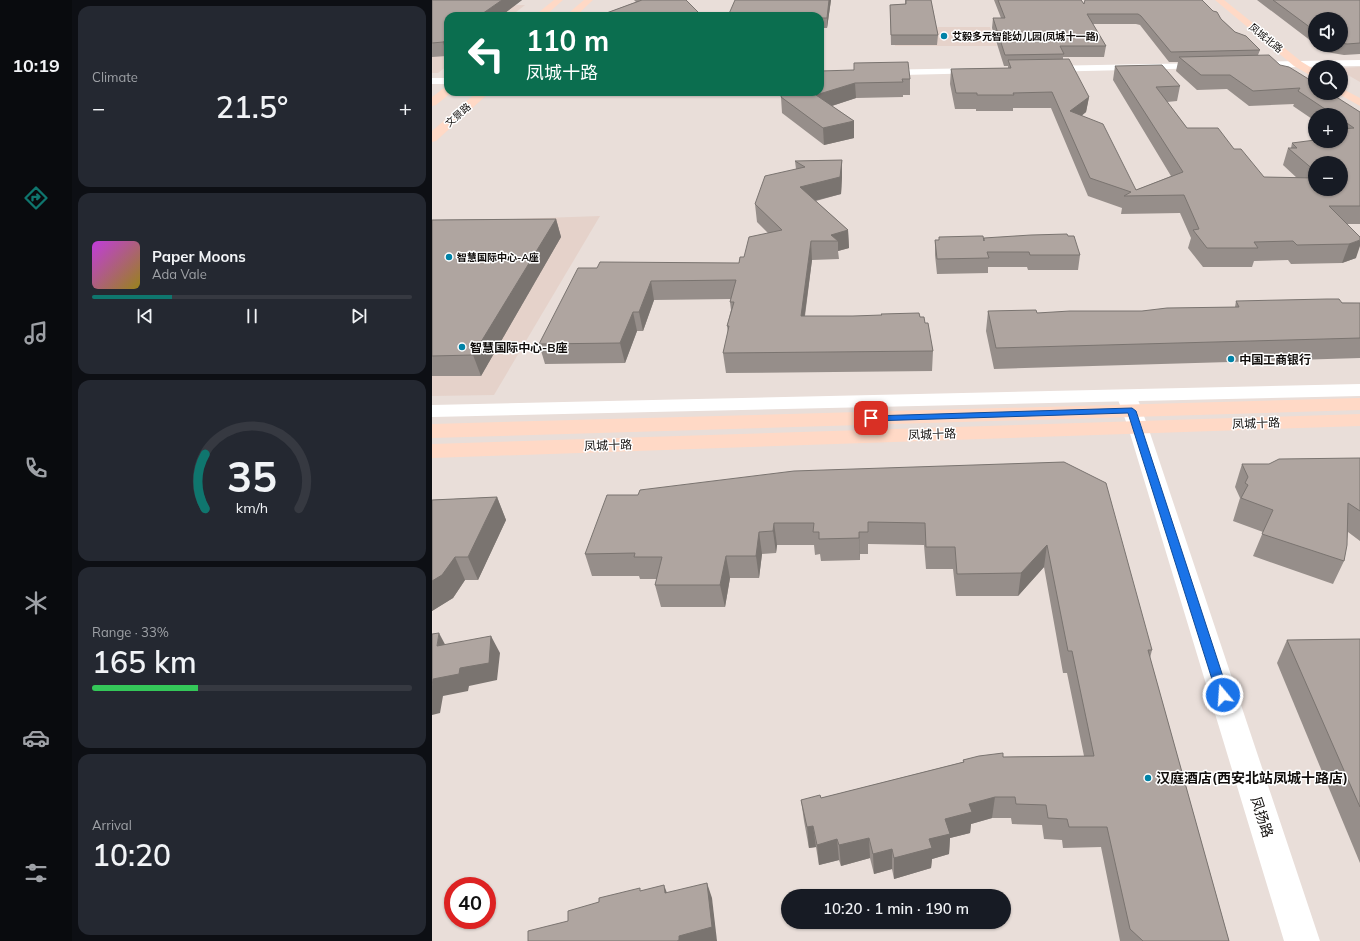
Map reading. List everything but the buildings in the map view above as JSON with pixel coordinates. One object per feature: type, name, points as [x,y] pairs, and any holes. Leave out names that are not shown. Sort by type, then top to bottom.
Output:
[{"type":"main road","points":[[544,12],[559,0]]},
{"type":"main road","points":[[575,12],[589,0]]},
{"type":"main road","name":"凤城北路","points":[[1219,0],[1298,64]]},
{"type":"main road","name":"凤城北路","points":[[1230,0],[1308,63]]},
{"type":"main road","points":[[1348,84],[1360,92]]},
{"type":"main road","points":[[432,103],[444,93]]},
{"type":"main road","points":[[1348,95],[1360,103]]},
{"type":"main road","name":"文景路","points":[[432,138],[479,96]]},
{"type":"main road","name":"凤城十路","points":[[432,431],[1360,404]]},
{"type":"main road","name":"凤城十路","points":[[432,452],[1132,411],[1360,420]]},
{"type":"street","points":[[1348,65],[1360,63]]},
{"type":"street","points":[[1235,66],[1298,64],[1308,67]]},
{"type":"street","points":[[1035,70],[1219,66]]},
{"type":"street","points":[[824,74],[995,70]]},
{"type":"street","points":[[432,81],[444,81]]},
{"type":"street","points":[[432,411],[1132,411],[1360,390]]},
{"type":"street","name":"凤扬路","points":[[1132,411],[1302,941]]},
{"type":"shaded area","points":[[525,5],[516,12],[444,12],[444,68],[438,73],[432,73],[432,6]]},
{"type":"shaded area","name":"艾毅多元智能幼儿园(凤城十一路)","points":[[894,27],[990,27],[997,46],[895,46]]},
{"type":"shaded area","points":[[1360,67],[1360,82],[1348,75],[1348,68]]},
{"type":"shaded area","points":[[600,216],[494,395],[432,396],[432,222]]},
{"type":"place","name":"艾毅多元智能幼儿园(凤城十一路)","points":[[944,36]]},
{"type":"place","name":"智慧国际中心-A座","points":[[449,257]]},
{"type":"place","name":"智慧国际中心-B座","points":[[462,347]]},
{"type":"place","name":"中国工商银行","points":[[1231,359]]},
{"type":"place","name":"汉庭酒店(西安北站凤城十路店)","points":[[1148,778]]},
{"type":"route","points":[[871,418],[1132,411],[1223,695]]}]
